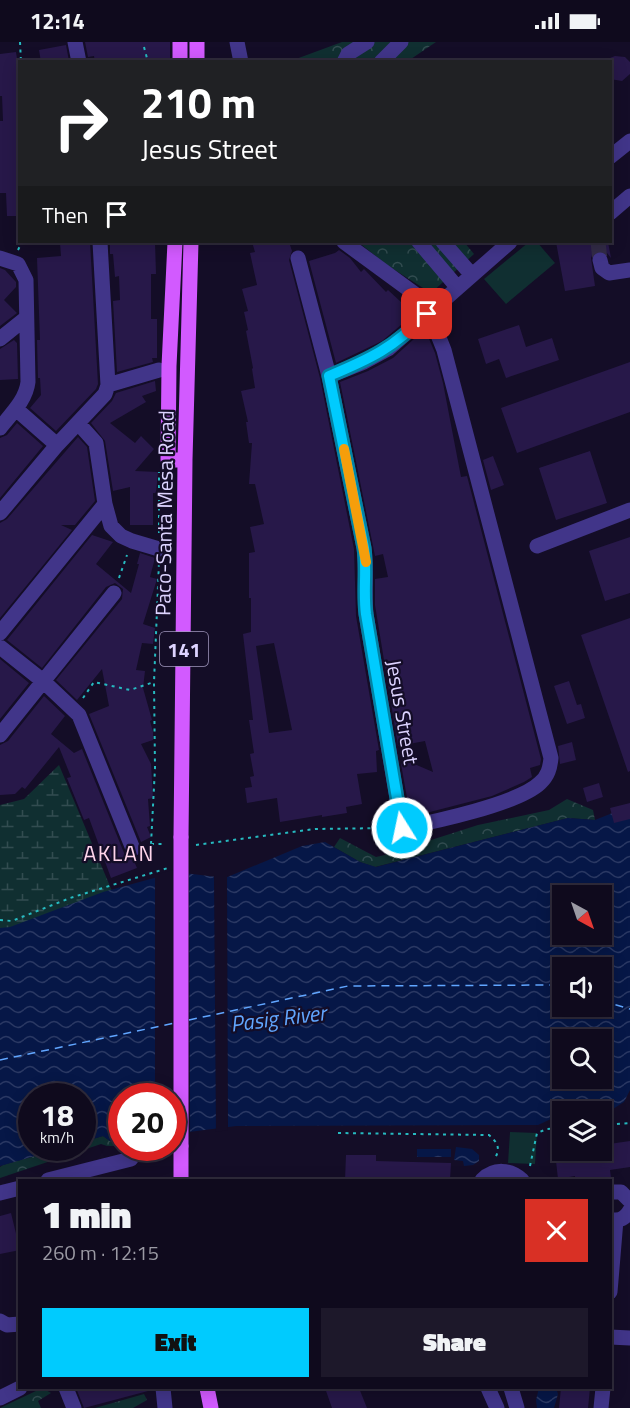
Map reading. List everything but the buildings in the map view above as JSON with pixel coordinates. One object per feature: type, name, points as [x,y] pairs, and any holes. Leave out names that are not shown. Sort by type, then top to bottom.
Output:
[{"type":"main road","points":[[180,42],[180,60]]},
{"type":"main road","points":[[197,42],[197,60]]},
{"type":"main road","name":"Paco-Santa Mesa Road","points":[[175,243],[169,366],[168,460],[185,460]]},
{"type":"main road","name":"Paco-Santa Mesa Road","points":[[182,1179],[185,460],[191,243]]},
{"type":"main road","points":[[207,1389],[212,1408]]},
{"type":"street","points":[[75,42],[79,60]]},
{"type":"street","points":[[237,42],[240,60]]},
{"type":"street","points":[[345,60],[348,54],[367,42]]},
{"type":"street","points":[[383,60],[401,42]]},
{"type":"street","points":[[612,155],[630,141]]},
{"type":"street","points":[[612,211],[630,196]]},
{"type":"street","points":[[0,513],[57,445],[105,394],[108,385],[100,243]]},
{"type":"street","points":[[345,243],[430,311],[444,350],[550,758],[550,769],[538,785],[511,798],[444,819],[402,828]]},
{"type":"street","points":[[420,243],[457,287]]},
{"type":"street","points":[[444,243],[471,274]]},
{"type":"street","points":[[329,376],[364,362],[388,349],[509,243]]},
{"type":"street","name":"Jesus Street","points":[[298,258],[329,376],[365,556],[366,614],[402,828]]},
{"type":"street","points":[[600,260],[602,268],[609,273],[630,270]]},
{"type":"street","points":[[0,428],[16,409],[27,390],[26,280],[18,264],[2,261]]},
{"type":"street","points":[[0,339],[26,318]]},
{"type":"street","points":[[108,385],[159,370]]},
{"type":"street","points":[[16,409],[57,445]]},
{"type":"street","points":[[78,423],[96,443],[105,504],[111,526],[121,536],[159,549]]},
{"type":"street","points":[[0,633],[105,504]]},
{"type":"street","points":[[537,546],[630,510]]},
{"type":"street","points":[[0,735],[114,593]]},
{"type":"street","points":[[0,647],[43,681],[79,715],[133,849]]},
{"type":"street","points":[[52,1179],[123,1161]]},
{"type":"street","points":[[484,1179],[492,1173],[500,1171],[525,1176]]},
{"type":"street","points":[[0,1193],[18,1188]]},
{"type":"street","points":[[612,1192],[621,1192],[630,1201]]},
{"type":"street","points":[[612,1244],[613,1220],[623,1219],[630,1210]]},
{"type":"street","points":[[0,1321],[7,1325],[18,1324]]},
{"type":"street","points":[[612,1338],[630,1338]]},
{"type":"street","points":[[0,1398],[18,1389]]},
{"type":"street","points":[[66,1389],[74,1408]]},
{"type":"street","points":[[163,1389],[165,1408]]},
{"type":"street","points":[[488,1389],[497,1408]]},
{"type":"street","points":[[511,1389],[517,1408]]},
{"type":"street","points":[[601,1408],[603,1389]]},
{"type":"path","points":[[20,42],[21,60]]},
{"type":"path","points":[[144,47],[147,60]]},
{"type":"path","points":[[114,593],[132,541]]},
{"type":"path","points":[[74,711],[94,682],[130,690],[154,682]]},
{"type":"path","points":[[133,849],[151,844],[182,842],[205,845],[315,829],[402,828]]},
{"type":"path","points":[[0,920],[12,921],[70,898],[172,867]]},
{"type":"path","points":[[612,1124],[630,1123]]},
{"type":"path","points":[[525,1176],[537,1133],[552,1129]]},
{"type":"path","points":[[338,1133],[489,1135],[497,1142],[499,1151],[484,1179]]},
{"type":"green space","points":[[342,42],[436,42],[409,60],[296,59]]},
{"type":"green space","points":[[359,243],[465,243],[474,254],[431,293],[387,265]]},
{"type":"green space","points":[[528,243],[538,243],[555,263],[506,304],[484,279]]},
{"type":"green space","points":[[59,765],[112,891],[9,930],[0,930],[0,805],[24,799]]},
{"type":"green space","points":[[567,799],[593,810],[595,820],[568,818],[375,867],[360,862],[334,847],[340,838],[376,857],[415,848],[416,841],[428,841],[478,825],[549,810]]},
{"type":"green space","points":[[510,1132],[537,1133],[535,1164],[508,1163]]},
{"type":"green space","points":[[103,1136],[108,1140],[108,1146],[101,1144],[96,1146],[96,1138]]},
{"type":"green space","points":[[18,1161],[50,1161],[0,1178],[0,1167]]},
{"type":"green space","points":[[44,1389],[51,1393],[38,1401],[41,1408],[0,1408],[38,1390]]},
{"type":"green space","points":[[144,1394],[147,1400],[133,1408],[95,1408]]},
{"type":"water","name":"Pasig River","points":[[630,806],[630,1090],[624,1102],[612,1110],[612,1101],[552,1101],[552,1119],[538,1125],[236,1126],[186,1132],[186,1083],[108,1083],[108,1140],[103,1136],[96,1138],[96,1083],[18,1083],[18,1161],[0,1166],[0,928],[10,927],[103,892],[176,872],[225,878],[302,846],[325,842],[360,862],[376,867],[568,818],[595,820]]},
{"type":"water","points":[[456,1147],[472,1149],[479,1155],[479,1161],[473,1165],[464,1166],[463,1161],[454,1160]]},
{"type":"water","points":[[417,1149],[451,1149],[451,1157],[417,1157]]},
{"type":"water","points":[[539,1389],[556,1389],[558,1394],[554,1408],[537,1408]]},
{"type":"pier","points":[[176,869],[189,871],[190,1135],[186,1135],[186,1083],[155,1083],[155,875]]},
{"type":"pier","points":[[214,874],[227,874],[228,1130],[216,1132]]},
{"type":"ferry route","points":[[189,1020],[348,986],[552,986]]},
{"type":"ferry route","points":[[612,1004],[630,1009]]},
{"type":"ferry route","points":[[0,1060],[175,1023]]},
{"type":"tunnel","points":[[598,243],[600,260]]},
{"type":"slow traffic","points":[[344,449],[366,562]]},
{"type":"district","name":"AKLAN","points":[[119,853]]},
{"type":"route","points":[[402,828],[366,614],[367,575],[364,548],[329,376],[364,362],[388,349],[427,314]]}]
